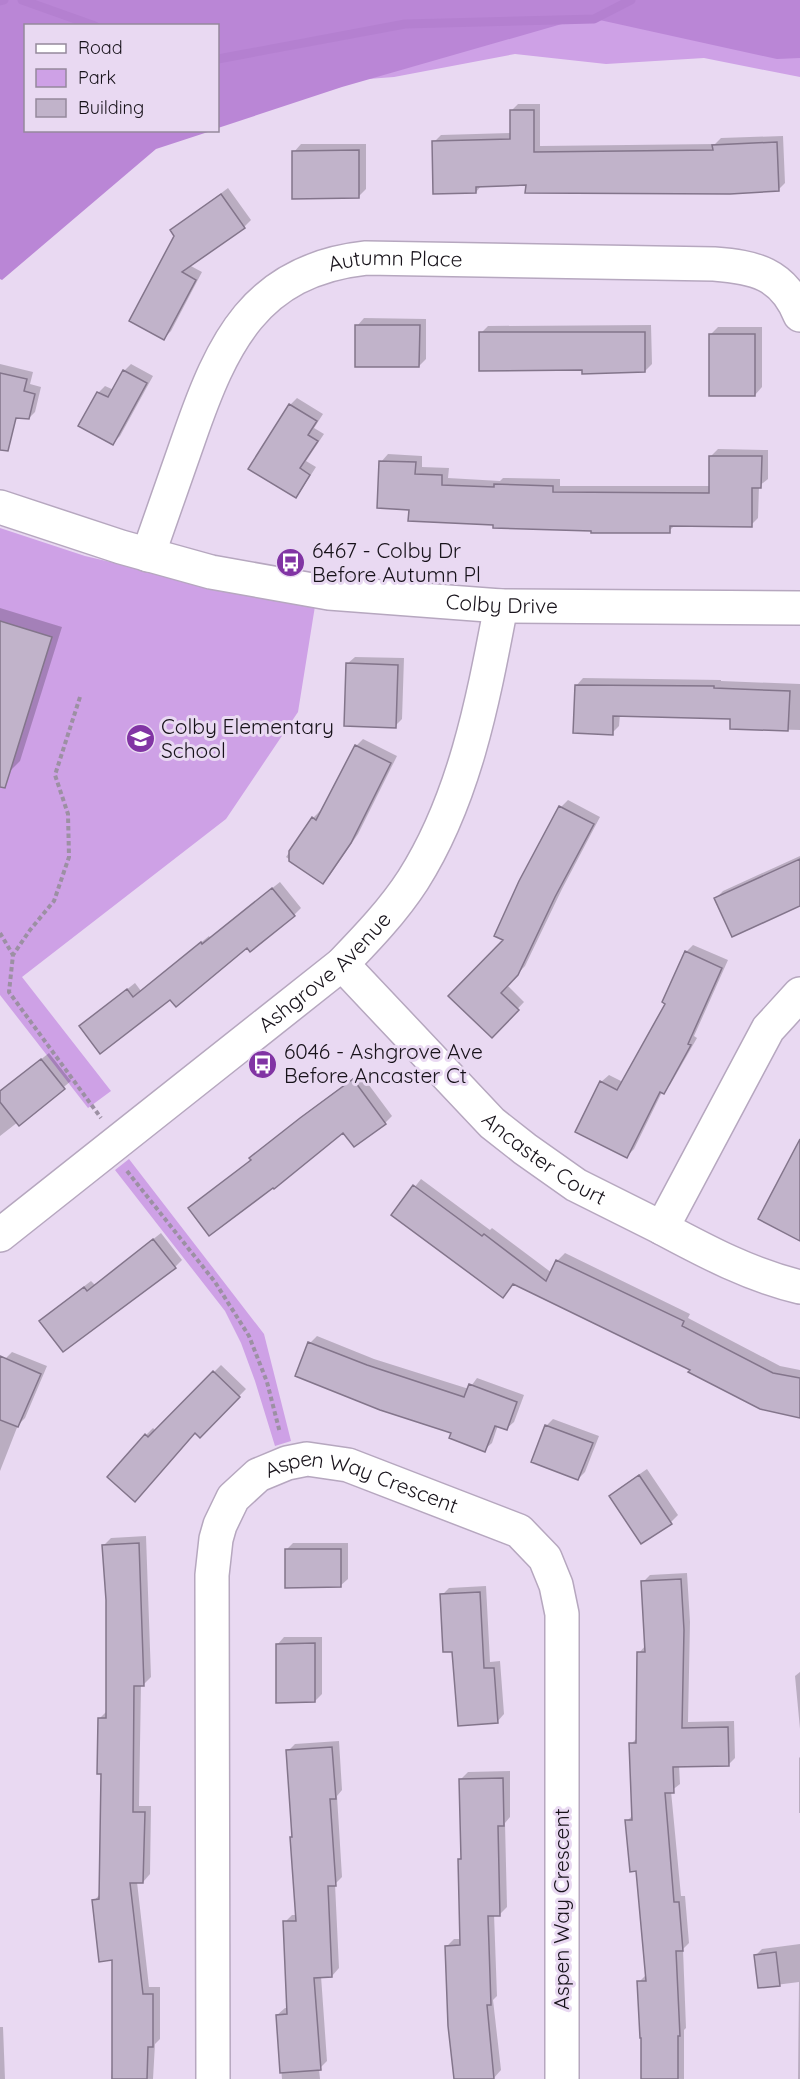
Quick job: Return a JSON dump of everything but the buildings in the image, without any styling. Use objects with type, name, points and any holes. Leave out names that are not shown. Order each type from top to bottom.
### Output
[{"type":"street","name":"Autumn Place","points":[[148,555],[206,391],[228,345],[253,309],[281,286],[313,269],[366,258],[714,264],[743,267],[759,271],[772,278],[793,300],[800,315]]},
{"type":"street","name":"Colby Drive","points":[[0,507],[148,555],[211,572],[329,593],[501,606],[800,608]]},
{"type":"street","name":"Ashgrove Avenue","points":[[0,1235],[342,964],[388,913],[412,881],[449,811],[467,756],[487,676],[501,606]]},
{"type":"street","name":"Ancaster Court","points":[[342,964],[492,1123],[576,1185],[736,1266],[766,1278],[800,1287]]},
{"type":"street","points":[[662,1228],[768,1029],[800,994]]},
{"type":"street","name":"Aspen Way Crescent","points":[[213,2079],[212,1575],[214,1554],[220,1525],[233,1498],[258,1475],[287,1463],[307,1459],[348,1465],[519,1532],[545,1558],[552,1573],[562,1614],[562,2079]]},
{"type":"path","points":[[80,697],[55,775],[68,814],[69,858],[54,901],[13,955],[9,992],[118,1141],[122,1165],[215,1282],[249,1336],[267,1382],[287,1463]]},
{"type":"path","points":[[0,933],[13,955]]},
{"type":"green space","points":[[0,0],[800,0],[800,77],[704,58],[606,64],[515,54],[394,77],[368,79],[219,26],[219,24],[24,24],[25,132],[17,161]]},
{"type":"green space","name":"Colby Elementary School","points":[[0,528],[85,556],[247,594],[315,606],[298,712],[226,819],[22,977],[111,1091],[88,1108],[0,995]]},
{"type":"green space","points":[[129,1159],[264,1334],[291,1441],[275,1446],[241,1343],[225,1311],[115,1170]]},
{"type":"shaded area","points":[[0,0],[800,0],[800,58],[777,59],[586,17],[342,87],[219,128],[219,24],[24,24],[24,132],[208,132],[156,149],[2,280],[0,279]]},
{"type":"waterway","points":[[0,1],[4,0]]},
{"type":"waterway","points":[[22,0],[89,24]]},
{"type":"waterway","points":[[219,59],[405,24],[594,19],[631,0]]},
{"type":"place","name":"6467 - Colby Dr Before Autumn Pl","points":[[291,563]]},
{"type":"place","name":"Colby Elementary School","points":[[140,739]]},
{"type":"place","name":"6046 - Ashgrove Ave Before Ancaster Ct","points":[[263,1064]]}]
